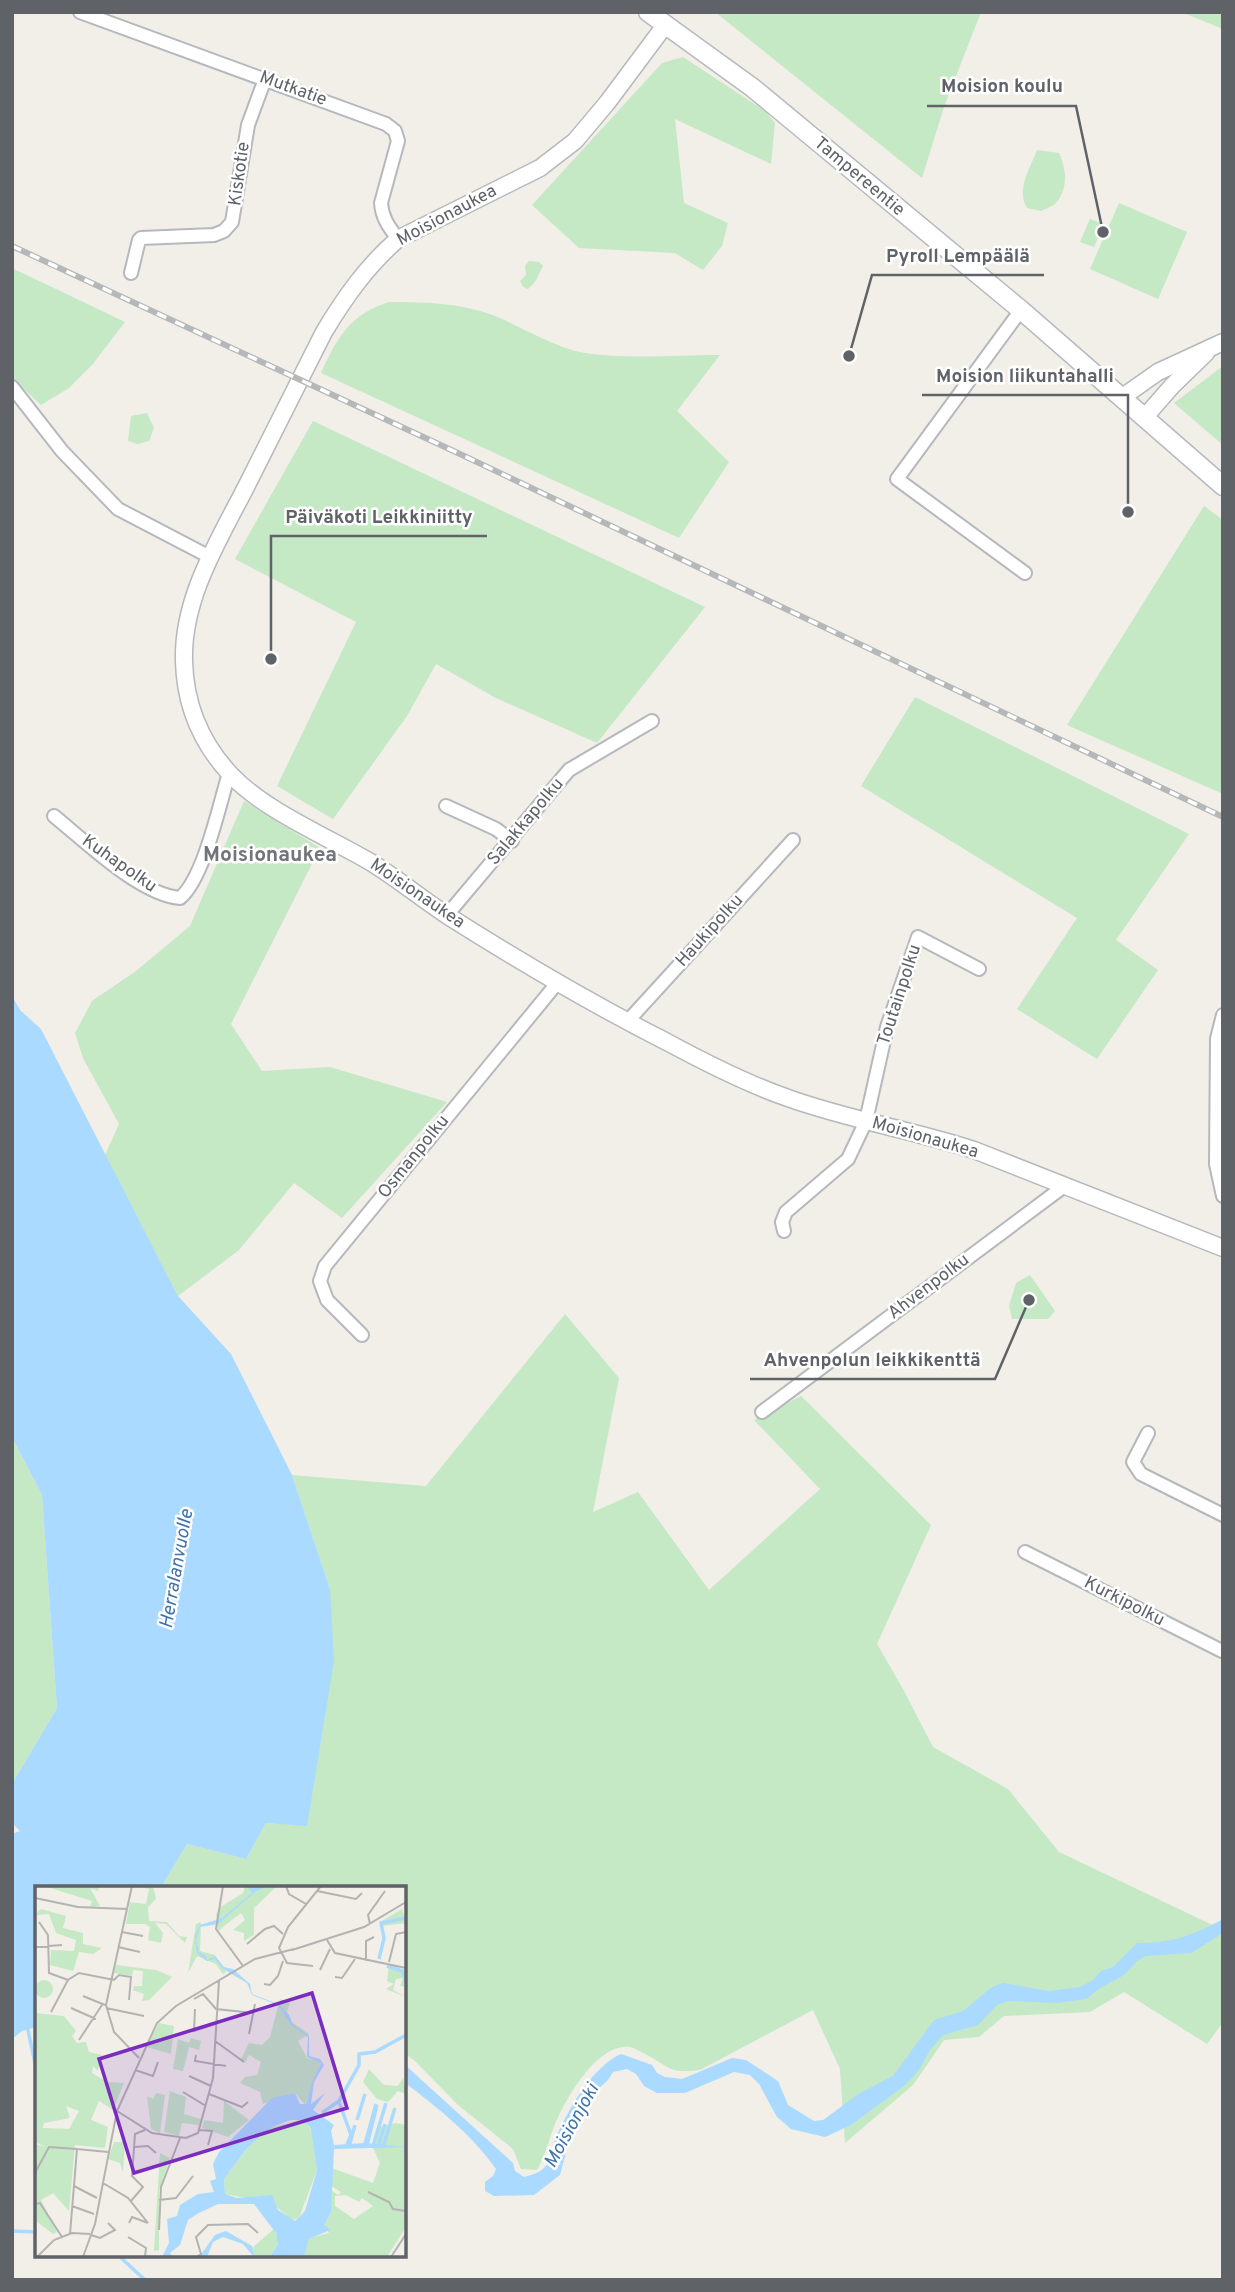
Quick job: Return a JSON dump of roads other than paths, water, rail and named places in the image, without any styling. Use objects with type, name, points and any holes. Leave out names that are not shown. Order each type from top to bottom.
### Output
[{"type":"main road","name":"Tampereentie","points":[[648,12],[753,88],[1021,310],[1223,486]]},
{"type":"street","name":"Mutkatie","points":[[80,12],[386,124],[395,131],[398,141],[381,203],[383,217],[398,239]]},
{"type":"street","name":"Moisionaukea","points":[[666,24],[575,141],[540,168],[398,239],[343,299],[210,557],[189,613],[184,658],[187,691],[195,720],[210,749],[229,773],[267,803],[376,865],[447,915],[558,982],[699,1059],[779,1095],[949,1142],[1223,1248]]},
{"type":"street","name":"Kiskotie","points":[[131,273],[141,237],[214,235],[224,231],[232,222],[248,125],[265,79]]},
{"type":"street","points":[[1021,310],[897,479],[1025,573]]},
{"type":"street","points":[[1121,398],[1158,372],[1217,345]]},
{"type":"street","points":[[1144,418],[1172,386],[1217,345]]},
{"type":"street","points":[[12,387],[62,451],[118,509],[210,557]]},
{"type":"street","name":"Salakkapolku","points":[[447,915],[569,771],[653,722]]},
{"type":"street","name":"Kuhapolku","points":[[54,816],[109,861],[150,889],[169,897],[180,898],[190,889],[205,851],[229,773]]},
{"type":"street","points":[[446,806],[496,829],[512,841]]},
{"type":"street","name":"Haukipolku","points":[[626,1021],[793,840]]},
{"type":"street","name":"Toutainpolku","points":[[866,1121],[887,1027],[918,937],[979,969]]},
{"type":"street","name":"Osmanpolku","points":[[362,1335],[327,1300],[320,1281],[325,1266],[558,982]]},
{"type":"street","points":[[1223,1015],[1217,1040],[1216,1164],[1223,1196]]},
{"type":"street","points":[[784,1231],[782,1222],[786,1212],[848,1159],[866,1121]]},
{"type":"street","name":"Ahvenpolku","points":[[762,1412],[1063,1187]]},
{"type":"street","points":[[1149,1433],[1133,1462],[1141,1474],[1223,1515]]},
{"type":"street","name":"Kurkipolku","points":[[1025,1552],[1223,1651]]},
{"type":"water","name":"Herralanvuolle","points":[[12,996],[20,1010],[41,1029],[178,1296],[231,1354],[292,1475],[330,1589],[334,1661],[307,1826],[266,1823],[246,1859],[187,1844],[164,1886],[35,1886],[35,2028],[22,2031],[12,2039],[12,1834],[20,1831],[12,1823],[12,1784],[57,1708],[42,1495],[12,1437]]},
{"type":"water","name":"Moisionjoki","points":[[1223,1919],[1223,1933],[1191,1953],[1146,1956],[1124,1975],[1097,1990],[1087,1999],[1057,2003],[1008,2001],[997,2005],[978,2025],[943,2035],[930,2050],[919,2070],[904,2086],[851,2125],[825,2137],[791,2129],[777,2117],[759,2084],[750,2075],[734,2072],[685,2093],[657,2093],[644,2086],[636,2074],[627,2069],[613,2072],[594,2093],[568,2145],[560,2175],[534,2195],[494,2196],[485,2191],[485,2182],[493,2176],[496,2169],[465,2133],[406,2084],[406,2066],[513,2163],[515,2171],[524,2177],[537,2173],[547,2165],[561,2127],[582,2090],[601,2068],[621,2054],[652,2065],[657,2073],[665,2077],[682,2079],[732,2058],[746,2060],[778,2081],[788,2105],[814,2121],[823,2120],[860,2093],[893,2076],[934,2020],[963,2011],[992,1987],[1003,1983],[1049,1991],[1080,1987],[1093,1980],[1101,1971],[1113,1967],[1137,1943],[1161,1942],[1201,1930]]},
{"type":"waterway","points":[[28,2030],[35,2063]]},
{"type":"waterway","points":[[12,2231],[35,2232]]},
{"type":"waterway","points":[[120,2257],[145,2280]]},
{"type":"railway","points":[[12,246],[460,454],[1223,817]]},
{"type":"place","name":"Moision koulu","points":[[1103,232]]},
{"type":"place","name":"Pyroll Lempäälä","points":[[849,356]]},
{"type":"place","name":"Moision liikuntahalli","points":[[1128,512]]},
{"type":"place","name":"Päiväkoti Leikkiniitty","points":[[271,659]]},
{"type":"place","name":"Ahvenpolun leikkikenttä","points":[[1029,1300]]},
{"type":"district","name":"Moisionaukea","points":[[270,855]]}]
